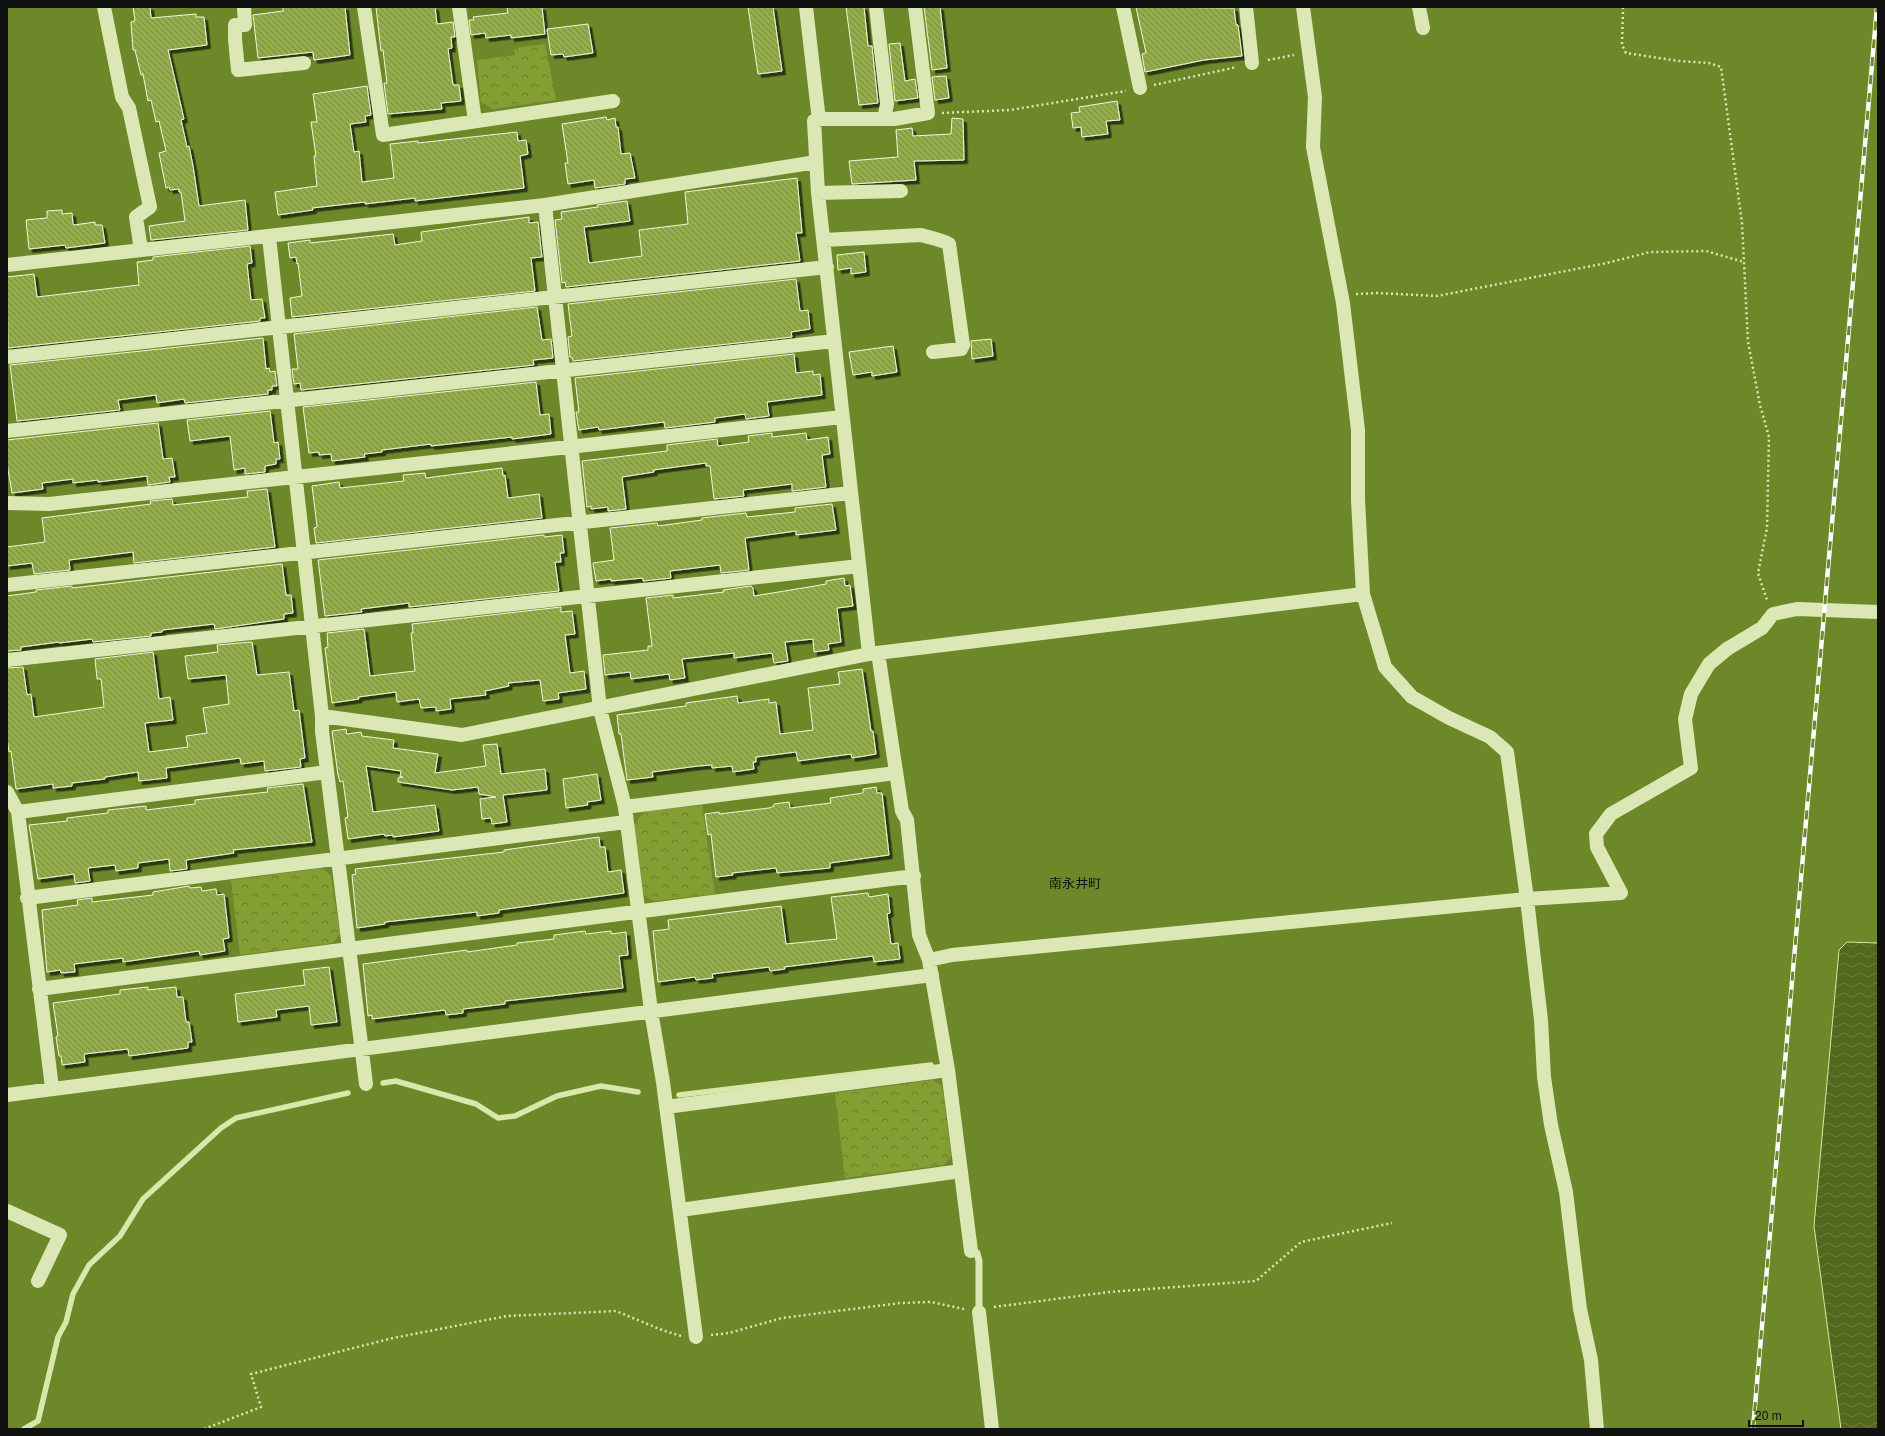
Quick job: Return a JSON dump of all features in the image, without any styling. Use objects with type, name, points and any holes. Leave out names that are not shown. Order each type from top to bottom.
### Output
[{"type":"street","points":[[104,7],[122,97],[129,108],[150,207],[136,217],[141,250]]},
{"type":"street","points":[[244,7],[245,25],[235,25],[238,70],[304,63]]},
{"type":"street","points":[[364,7],[383,135],[613,101]]},
{"type":"street","points":[[460,7],[475,121]]},
{"type":"street","points":[[806,7],[818,112],[821,119]]},
{"type":"street","points":[[876,7],[887,104],[884,119]]},
{"type":"street","points":[[915,7],[928,113],[884,119],[821,119],[814,121],[818,193],[859,566],[902,810],[907,820],[920,935],[929,960],[948,1070],[971,1251]]},
{"type":"street","points":[[1123,7],[1140,88]]},
{"type":"street","points":[[1246,7],[1252,64]]},
{"type":"street","points":[[1303,7],[1315,97],[1313,147],[1341,295],[1358,430],[1358,500],[1363,594],[1384,667],[1412,697],[1449,718],[1490,737],[1507,752],[1527,899],[1541,1020],[1544,1077],[1551,1125],[1566,1192],[1580,1309],[1591,1360],[1597,1429]]},
{"type":"street","points":[[1419,7],[1423,28]]},
{"type":"street","points":[[7,265],[269,237],[545,205],[816,162]]},
{"type":"street","points":[[818,193],[901,191]]},
{"type":"street","points":[[545,205],[578,523],[600,709],[625,807],[651,1011],[663,1082],[696,1337]]},
{"type":"street","points":[[824,240],[921,235],[929,238],[938,238],[949,244],[962,344],[961,349],[933,352]]},
{"type":"street","points":[[269,237],[322,716],[322,730],[366,1084]]},
{"type":"street","points":[[7,357],[827,267]]},
{"type":"street","points":[[7,431],[563,372],[834,341]]},
{"type":"street","points":[[7,503],[49,504],[842,417]]},
{"type":"street","points":[[7,585],[850,493]]},
{"type":"street","points":[[7,660],[859,566]]},
{"type":"street","points":[[322,716],[462,735],[600,709],[874,653],[1363,594]]},
{"type":"street","points":[[929,960],[952,955],[1527,899],[1621,893],[1597,847],[1596,834],[1611,814],[1691,768],[1685,719],[1691,694],[1709,664],[1727,649],[1762,628],[1773,614],[1797,609],[1878,612]]},
{"type":"street","points":[[18,812],[327,772]]},
{"type":"street","points":[[625,807],[896,773]]},
{"type":"street","points":[[7,792],[18,812],[27,898],[52,1088]]},
{"type":"street","points":[[27,898],[626,822]]},
{"type":"street","points":[[39,989],[638,913],[914,876]]},
{"type":"street","points":[[7,1095],[932,975]]},
{"type":"street","points":[[666,1107],[948,1070]]},
{"type":"street","points":[[680,1210],[961,1171]]},
{"type":"street","points":[[7,1211],[60,1235],[38,1281]]},
{"type":"street","points":[[978,1310],[992,1429]]},
{"type":"lane","points":[[971,1251],[977,1253],[979,1260],[978,1310]]},
{"type":"path","points":[[1623,7],[1622,44],[1626,53],[1679,61],[1709,63],[1721,67],[1742,223],[1748,342],[1760,405],[1769,438],[1767,528],[1758,573],[1773,614]]},
{"type":"path","points":[[928,113],[1010,110],[1140,88],[1308,52]]},
{"type":"path","points":[[1341,295],[1378,293],[1445,294],[1607,263],[1650,252],[1706,250],[1744,262]]},
{"type":"path","points":[[204,1429],[261,1407],[251,1374],[393,1338],[507,1316],[616,1311],[688,1339],[729,1333],[782,1318],[900,1303],[931,1302],[978,1310],[1109,1292],[1256,1281],[1301,1242],[1392,1223]]},
{"type":"green space","points":[[545,44],[556,100],[493,109],[481,102],[477,60],[515,55],[514,48]]},
{"type":"green space","points":[[702,805],[715,894],[654,901],[644,895],[634,825],[643,812]]},
{"type":"green space","points":[[323,868],[331,876],[340,934],[333,943],[240,955],[231,880]]},
{"type":"green space","points":[[933,1080],[942,1086],[951,1156],[944,1165],[845,1178],[835,1093]]},
{"type":"water","points":[[1847,942],[1878,943],[1878,1429],[1841,1429],[1814,1226],[1839,950]]},
{"type":"building","points":[[133,7],[150,7],[151,18],[196,14],[196,17],[204,17],[207,45],[168,50],[184,119],[181,120],[187,147],[189,146],[199,206],[245,200],[248,230],[151,240],[149,226],[185,221],[181,192],[179,192],[179,189],[170,190],[169,187],[166,188],[159,153],[166,151],[159,121],[156,122],[151,100],[148,101],[143,74],[141,75],[135,50],[133,50],[131,22],[135,21]]},
{"type":"building","points":[[283,7],[345,7],[350,55],[314,60],[313,52],[258,58],[253,15],[283,11]]},
{"type":"building","points":[[376,7],[435,7],[437,24],[453,22],[455,37],[451,37],[452,48],[448,49],[453,85],[459,85],[461,101],[441,103],[442,109],[388,114],[384,83],[387,83],[383,50],[381,51]]},
{"type":"building","points":[[507,7],[542,7],[545,34],[511,38],[511,35],[486,38],[485,33],[471,35],[469,20],[474,20],[473,17],[508,13]]},
{"type":"building","points":[[748,7],[773,7],[782,71],[758,74]]},
{"type":"building","points":[[846,7],[864,7],[868,46],[872,46],[878,103],[859,105]]},
{"type":"building","points":[[924,7],[940,7],[947,68],[932,70]]},
{"type":"building","points":[[1136,7],[1234,8],[1242,56],[1204,60],[1145,72],[1142,54],[1146,53]]},
{"type":"building","points":[[588,24],[593,53],[564,57],[563,54],[551,55],[547,29]]},
{"type":"building","points":[[900,43],[905,81],[915,79],[918,98],[895,101],[889,44]]},
{"type":"building","points":[[946,76],[949,98],[935,100],[932,77]]},
{"type":"building","points":[[367,86],[371,115],[365,116],[366,122],[350,124],[354,152],[359,151],[362,182],[394,178],[390,144],[418,141],[418,143],[517,132],[518,141],[526,140],[528,154],[520,156],[524,188],[415,201],[415,198],[365,204],[365,202],[312,208],[313,210],[278,215],[275,192],[317,186],[314,156],[316,156],[311,122],[317,122],[313,94]]},
{"type":"building","points":[[1117,101],[1120,120],[1106,121],[1108,134],[1082,137],[1081,127],[1073,128],[1071,113],[1080,112],[1079,107]]},
{"type":"building","points":[[606,117],[607,120],[615,118],[616,127],[618,127],[621,154],[630,153],[635,178],[625,179],[625,184],[595,188],[594,180],[568,184],[565,163],[568,163],[562,124]]},
{"type":"building","points":[[952,118],[963,119],[964,160],[914,161],[916,180],[852,184],[849,161],[898,157],[896,130],[912,128],[913,136],[951,134]]},
{"type":"building","points":[[797,178],[802,233],[796,233],[800,261],[566,287],[565,282],[562,283],[555,220],[562,219],[561,212],[627,201],[630,221],[584,227],[589,263],[642,256],[639,230],[688,224],[685,192]]},
{"type":"building","points":[[62,210],[62,214],[72,213],[74,225],[95,222],[95,225],[102,225],[105,243],[66,248],[65,245],[29,249],[26,220],[47,218],[47,211]]},
{"type":"building","points":[[529,217],[529,223],[538,222],[542,257],[531,258],[535,291],[292,317],[290,298],[302,296],[298,263],[297,264],[296,257],[290,258],[288,243],[310,240],[310,243],[393,234],[395,245],[422,241],[421,232]]},
{"type":"building","points":[[250,246],[252,263],[247,264],[251,300],[262,299],[265,318],[260,318],[260,321],[8,348],[7,277],[34,274],[37,297],[139,285],[137,262],[153,260],[153,257]]},
{"type":"building","points":[[864,252],[866,272],[851,274],[851,268],[838,270],[837,255]]},
{"type":"building","points":[[796,279],[800,311],[808,310],[810,329],[791,332],[792,337],[573,361],[572,357],[570,357],[568,337],[572,336],[568,304]]},
{"type":"building","points":[[537,307],[542,340],[551,339],[553,358],[533,360],[534,365],[301,390],[300,383],[294,384],[292,369],[298,369],[294,334]]},
{"type":"building","points":[[263,338],[266,369],[269,368],[270,372],[275,371],[277,386],[272,386],[272,390],[268,390],[268,394],[185,403],[184,399],[157,403],[156,395],[118,400],[120,410],[17,421],[10,365]]},
{"type":"building","points":[[991,339],[993,356],[972,359],[971,341]]},
{"type":"building","points":[[893,346],[897,372],[872,376],[872,372],[853,375],[849,352]]},
{"type":"building","points":[[794,354],[796,373],[813,371],[813,375],[820,374],[822,395],[767,402],[769,416],[746,419],[745,414],[715,418],[715,422],[665,428],[664,422],[599,430],[598,427],[579,430],[576,412],[579,412],[575,378]]},
{"type":"building","points":[[536,382],[540,415],[549,414],[551,434],[431,446],[431,444],[382,450],[382,452],[364,454],[365,457],[332,461],[331,454],[319,455],[319,452],[309,453],[303,407]]},
{"type":"building","points":[[270,411],[274,443],[278,442],[280,459],[276,459],[276,464],[265,466],[265,472],[245,474],[245,468],[234,470],[230,436],[190,441],[187,420]]},
{"type":"building","points":[[158,423],[163,459],[172,458],[175,477],[169,477],[170,482],[148,485],[147,476],[98,482],[98,480],[73,483],[73,479],[42,483],[43,489],[12,493],[7,464],[7,440]]},
{"type":"building","points":[[772,433],[772,437],[806,433],[807,440],[828,437],[830,454],[822,455],[826,487],[792,491],[792,484],[743,490],[744,496],[714,499],[710,466],[706,466],[706,463],[653,470],[654,472],[622,477],[626,509],[608,511],[608,507],[591,509],[591,506],[587,507],[582,461],[667,451],[667,445],[717,439],[718,446],[749,442],[748,436]]},
{"type":"building","points":[[502,468],[503,476],[505,475],[508,498],[539,494],[542,518],[316,543],[314,528],[317,527],[312,486],[339,482],[340,488],[404,481],[403,475],[425,473],[426,478]]},
{"type":"building","points":[[267,489],[275,547],[134,563],[133,552],[69,560],[70,570],[34,574],[32,563],[7,566],[7,547],[45,542],[42,518],[151,504],[150,501],[172,499],[173,505],[248,497],[247,491]]},
{"type":"building","points":[[832,504],[836,530],[796,535],[796,531],[745,538],[749,570],[721,573],[720,565],[670,571],[671,578],[643,581],[643,578],[596,581],[593,563],[614,560],[610,528],[657,523],[658,526],[702,520],[702,518],[746,513],[747,517],[795,512],[795,508]]},
{"type":"building","points":[[544,535],[544,537],[562,535],[564,553],[560,553],[561,562],[555,562],[559,591],[409,607],[409,603],[361,609],[362,612],[325,616],[318,560]]},
{"type":"building","points":[[282,564],[286,595],[291,595],[293,613],[284,614],[284,619],[215,629],[214,624],[162,630],[162,632],[151,633],[151,636],[93,642],[92,639],[59,642],[21,647],[21,650],[7,651],[7,596],[36,592],[36,590],[72,586],[72,588]]},
{"type":"building","points":[[844,578],[845,586],[850,585],[853,606],[837,608],[841,642],[828,644],[829,650],[814,652],[813,639],[785,642],[788,661],[774,663],[772,653],[734,658],[734,653],[682,659],[685,678],[670,680],[669,674],[631,679],[630,672],[605,675],[603,655],[648,650],[648,646],[652,646],[646,598],[673,595],[673,598],[724,592],[723,590],[751,586],[753,588],[754,596],[826,584],[826,581]]},
{"type":"building","points":[[561,607],[561,612],[572,611],[575,634],[565,635],[570,673],[584,671],[586,689],[558,693],[559,699],[543,701],[540,680],[508,683],[509,686],[485,691],[486,695],[450,699],[451,709],[436,711],[436,707],[421,708],[419,699],[397,702],[396,692],[358,697],[359,699],[332,703],[325,648],[328,647],[327,633],[364,629],[370,676],[415,671],[411,633],[413,633],[412,624]]},
{"type":"building","points":[[252,642],[257,675],[289,672],[294,711],[299,710],[305,758],[300,759],[301,767],[265,771],[264,761],[241,764],[240,758],[166,768],[167,778],[139,781],[138,772],[105,777],[105,779],[72,783],[72,786],[53,788],[53,784],[16,789],[11,751],[9,752],[7,738],[7,668],[23,667],[27,695],[31,694],[34,717],[104,707],[101,679],[97,679],[95,659],[153,652],[159,699],[170,697],[173,720],[145,723],[149,752],[188,747],[186,736],[207,733],[203,708],[229,704],[226,675],[188,679],[185,656],[218,652],[217,645]]},
{"type":"building","points":[[862,669],[876,754],[852,758],[851,754],[798,761],[796,752],[756,757],[756,762],[753,762],[754,769],[733,772],[732,766],[712,768],[712,765],[698,766],[652,772],[653,777],[627,780],[617,715],[686,706],[686,703],[737,696],[738,703],[769,699],[769,703],[776,702],[780,734],[813,730],[808,688],[840,684],[838,672]]},
{"type":"building","points":[[346,729],[347,734],[361,732],[362,736],[394,740],[393,748],[438,754],[435,773],[486,766],[483,745],[497,744],[501,774],[545,769],[547,790],[503,795],[507,822],[492,824],[491,818],[482,819],[480,799],[496,797],[479,794],[478,787],[452,790],[398,782],[398,778],[403,777],[400,777],[401,771],[366,766],[373,812],[435,805],[439,831],[393,837],[393,835],[385,836],[384,834],[348,839],[345,818],[348,817],[343,781],[340,782],[338,775],[332,731]]},
{"type":"building","points":[[597,774],[601,800],[587,802],[588,805],[566,808],[563,779]]},
{"type":"building","points":[[303,784],[312,842],[233,850],[234,853],[186,860],[187,869],[170,871],[169,859],[138,863],[138,868],[116,871],[115,865],[88,868],[90,881],[75,883],[74,874],[38,879],[29,825],[67,821],[67,818],[108,813],[108,810],[146,806],[146,810],[195,804],[195,800],[268,792],[267,788]]},
{"type":"building","points":[[876,787],[877,793],[882,793],[889,855],[830,863],[830,868],[777,873],[776,868],[732,873],[733,875],[716,877],[711,834],[708,835],[705,814],[719,812],[719,814],[769,808],[774,806],[774,804],[789,802],[790,808],[831,803],[830,798],[863,793],[863,789]]},
{"type":"building","points":[[599,837],[600,847],[605,847],[608,872],[621,870],[624,893],[499,910],[499,913],[477,916],[477,912],[385,922],[385,924],[357,928],[352,875],[356,874],[355,869],[504,852],[504,850]]},
{"type":"building","points":[[189,886],[190,888],[201,887],[202,891],[216,889],[217,895],[224,894],[229,938],[223,939],[225,951],[200,955],[199,951],[123,962],[123,958],[74,964],[75,972],[61,973],[60,970],[47,972],[42,910],[78,905],[77,900],[92,898],[92,902],[153,895],[153,892]]},
{"type":"building","points":[[868,893],[869,897],[888,894],[890,913],[887,914],[891,944],[898,943],[900,959],[874,962],[873,956],[784,967],[785,969],[770,971],[769,967],[712,974],[713,978],[696,980],[695,977],[658,982],[653,931],[669,929],[668,920],[781,906],[786,944],[837,939],[831,897]]},
{"type":"building","points":[[585,931],[586,934],[611,931],[611,934],[626,932],[628,955],[619,956],[623,988],[505,1001],[505,1004],[463,1009],[463,1013],[446,1015],[445,1010],[372,1019],[372,1015],[368,1016],[363,964],[517,945],[517,943],[554,939],[554,935]]},
{"type":"building","points":[[329,967],[337,1022],[311,1025],[309,1006],[276,1010],[277,1017],[238,1022],[235,994],[305,985],[303,970]]},
{"type":"building","points":[[148,987],[148,990],[176,987],[177,997],[183,997],[186,1022],[189,1022],[192,1042],[188,1042],[188,1048],[129,1056],[128,1049],[84,1054],[85,1062],[62,1065],[56,1037],[58,1036],[53,1003],[120,994],[120,990]]},
{"type":"waterway","points":[[679,1095],[931,1065]]},
{"type":"waterway","points":[[383,1083],[396,1081],[476,1104],[498,1118],[515,1116],[557,1096],[601,1086],[638,1092]]},
{"type":"waterway","points":[[24,1429],[38,1421],[58,1337],[66,1322],[73,1294],[89,1265],[120,1236],[143,1199],[221,1128],[236,1118],[348,1093]]},
{"type":"railway","points":[[1753,1429],[1877,7]]},
{"type":"district","name":"南永井町","points":[[1075,883]]}]
